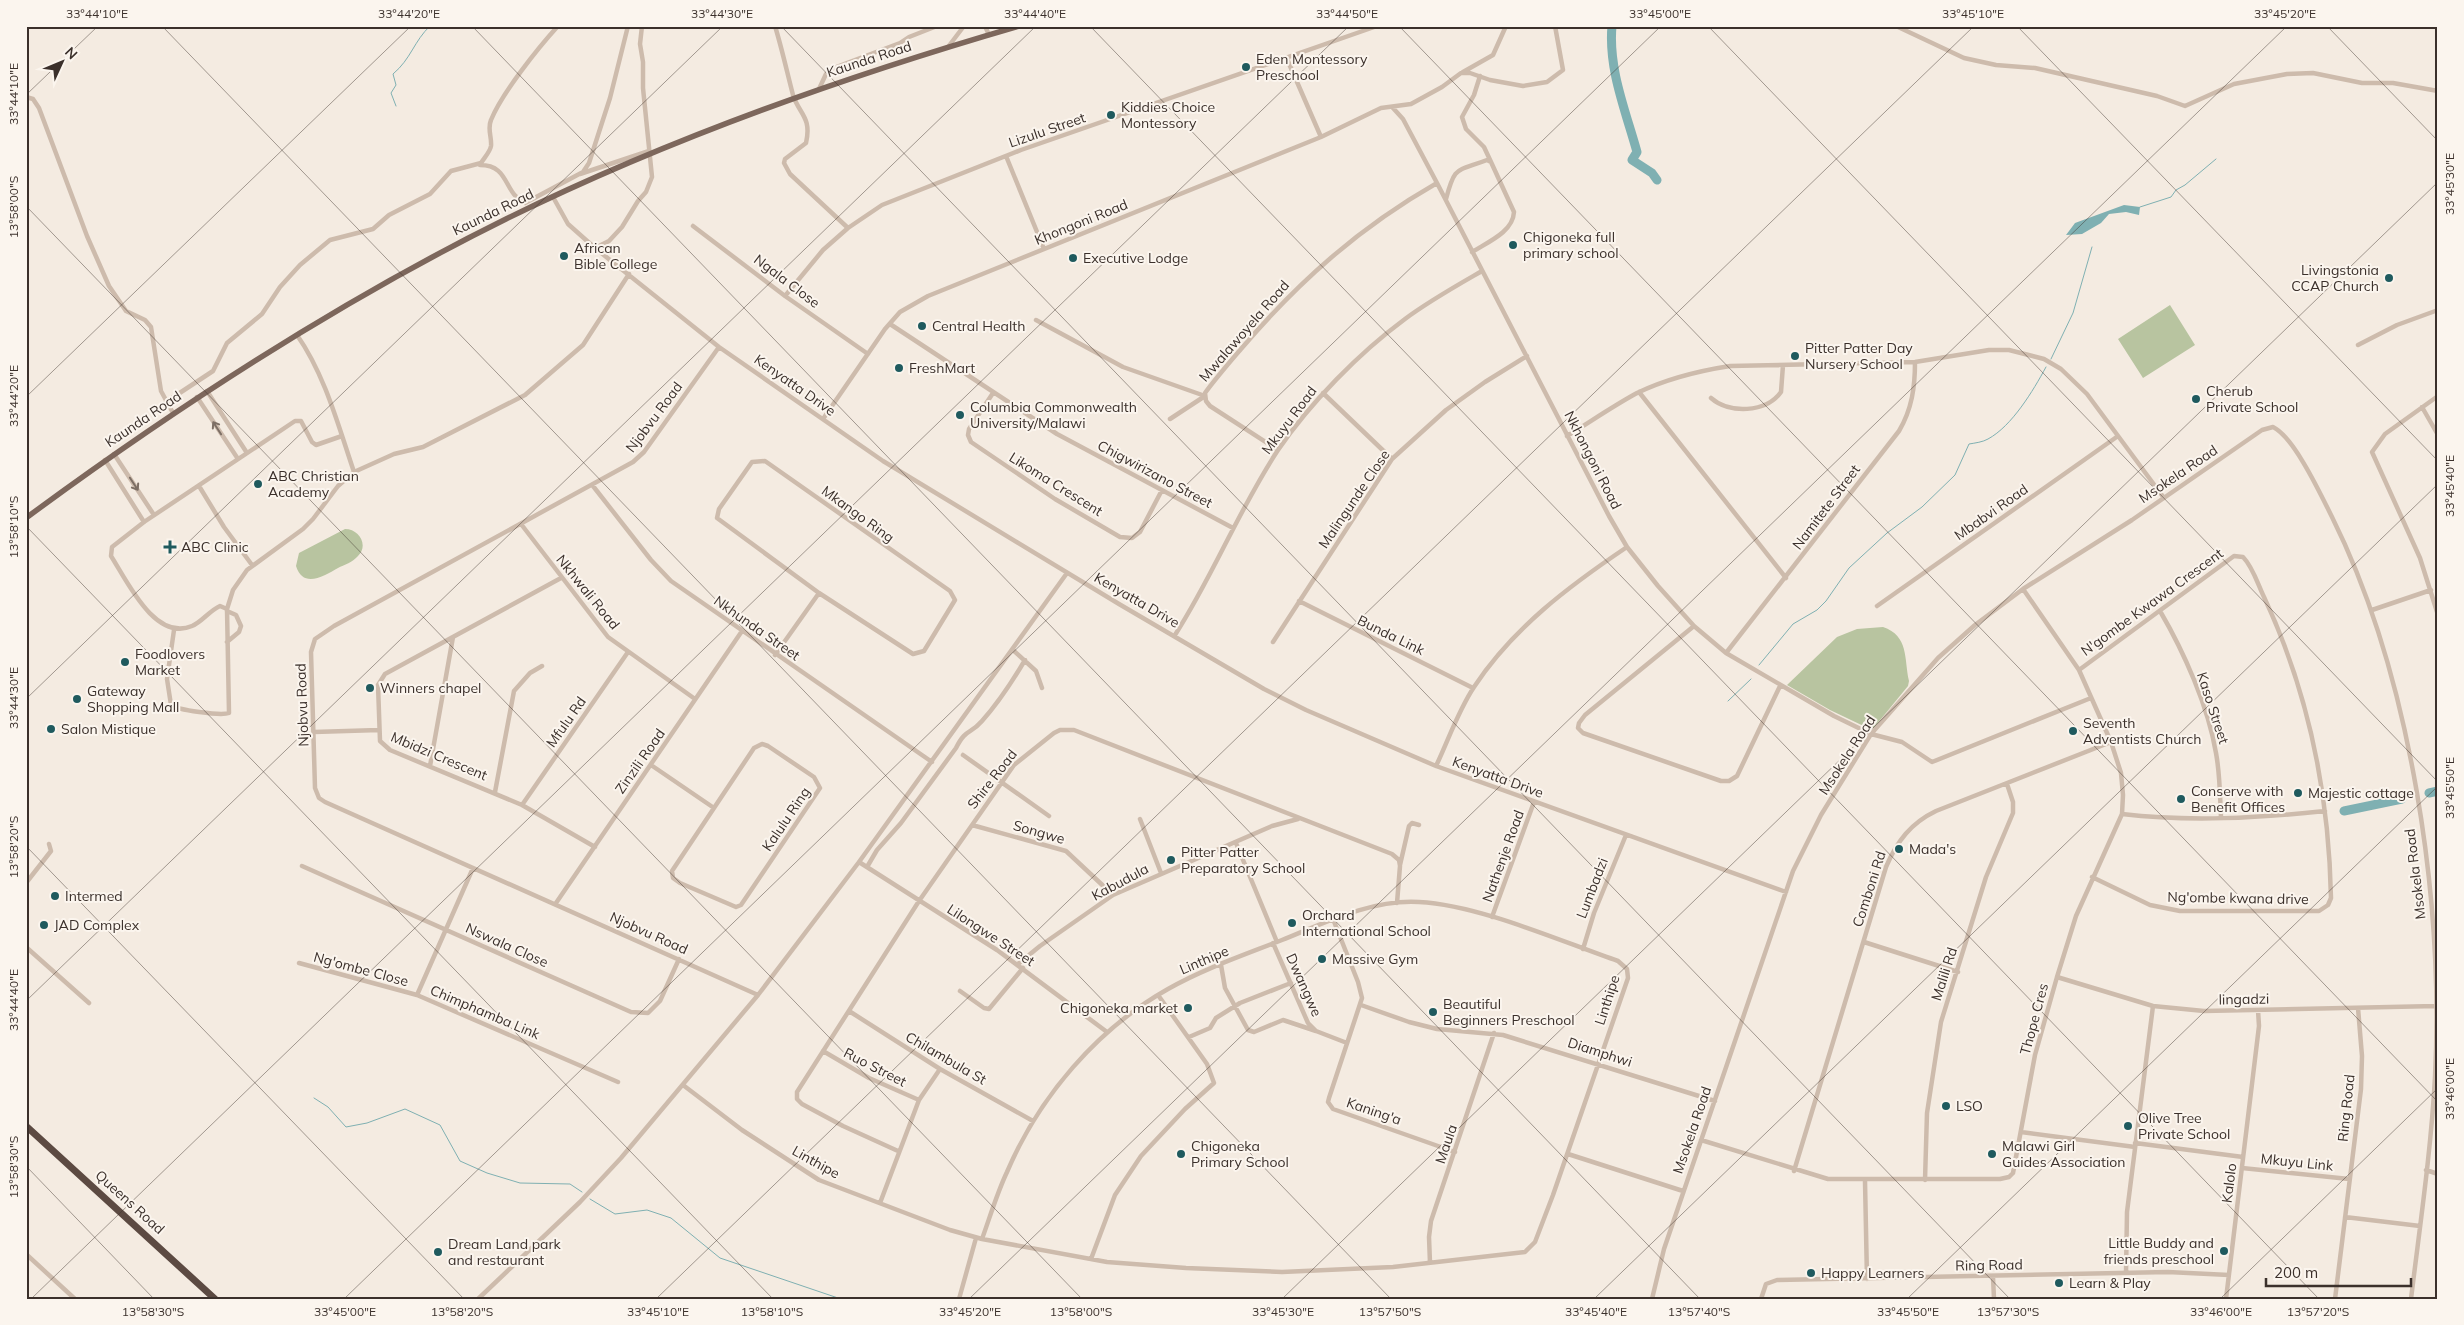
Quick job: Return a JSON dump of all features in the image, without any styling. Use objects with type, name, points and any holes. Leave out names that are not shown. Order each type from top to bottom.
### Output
[{"type":"highway","name":"Queens Road","points":[[26,1126],[215,1299]]},
{"type":"main road","name":"Kaunda Road","points":[[26,518],[173,413],[297,335],[434,256],[553,197],[650,153],[794,98],[948,46],[1019,26]]},
{"type":"street","points":[[479,165],[491,148],[489,131],[491,119],[514,83],[558,26]]},
{"type":"street","points":[[579,175],[589,163],[595,150],[628,26]]},
{"type":"street","points":[[595,248],[613,238],[646,192],[652,177],[640,44],[642,26]]},
{"type":"street","points":[[775,26],[794,98],[802,109],[808,130],[804,145],[784,161],[790,174],[848,228]]},
{"type":"street","points":[[819,89],[826,74],[831,69],[900,43],[909,37],[937,26]]},
{"type":"street","points":[[948,46],[964,26]]},
{"type":"street","points":[[985,26],[989,35]]},
{"type":"street","name":"Lizulu Street","points":[[785,296],[823,250],[848,228],[882,205],[1006,156],[1377,26]]},
{"type":"street","name":"Khongoni Road","points":[[824,419],[868,354],[900,312],[936,292],[1321,137],[1381,108],[1393,108],[1410,104],[1442,87],[1461,73],[1493,55],[1506,26]]},
{"type":"street","points":[[1461,73],[1470,72],[1523,86],[1539,84],[1554,78],[1563,70],[1555,26]]},
{"type":"street","points":[[1896,26],[1964,58],[1996,65],[2034,68],[2139,92],[2185,106],[2238,82],[2286,74],[2313,73],[2362,83],[2393,83],[2438,91]]},
{"type":"street","points":[[1287,59],[1321,137]]},
{"type":"street","points":[[1472,252],[1509,228],[1514,221],[1514,212],[1484,147],[1466,129],[1462,117],[1474,95],[1480,76]]},
{"type":"street","points":[[26,97],[33,99],[39,108],[71,188],[87,236],[113,295],[126,311],[145,320],[151,327],[161,391],[173,413]]},
{"type":"street","name":"Nkhongoni Road","points":[[1393,108],[1403,119],[1438,182],[1472,252],[1626,547],[1694,626],[1726,653],[1780,686],[1834,716],[1872,734],[1902,742],[1932,762],[2091,698]]},
{"type":"street","points":[[166,402],[213,371],[227,343],[262,314],[268,302],[286,281],[330,240],[373,229],[389,215],[430,194],[451,171],[479,165],[491,165],[500,172],[518,200],[525,203],[579,175],[650,153]]},
{"type":"street","points":[[1006,156],[1044,248]]},
{"type":"street","points":[[1446,200],[1452,176],[1456,171],[1487,160],[1491,162]]},
{"type":"street","name":"Mwalawoyela Road","points":[[1278,450],[1210,406],[1205,396],[1249,340],[1308,276],[1373,224],[1438,182]]},
{"type":"street","name":"Kenyatta Drive","points":[[553,197],[568,224],[595,248],[719,347],[906,476],[1067,573],[1284,699],[1436,766],[1786,892]]},
{"type":"street","name":"Ngala Close","points":[[693,226],[785,296],[868,354]]},
{"type":"street","name":"Mkuyu Road","points":[[1175,635],[1193,607],[1233,528],[1278,450],[1323,393],[1406,318],[1482,271]]},
{"type":"street","points":[[174,630],[166,679],[170,702],[178,709],[193,709],[208,714],[229,713],[227,610],[233,590],[252,565],[303,530],[314,519],[338,486],[354,472],[394,454],[423,447],[526,395],[582,345],[629,274]]},
{"type":"street","points":[[2358,345],[2398,325],[2438,310]]},
{"type":"street","points":[[1036,320],[1123,367],[1205,396]]},
{"type":"street","name":"Chigwirizano Street","points":[[890,324],[1058,434],[1233,528]]},
{"type":"street","points":[[297,335],[310,356],[322,382],[354,472]]},
{"type":"street","name":"Njobvu Road","points":[[719,347],[641,455],[629,465],[317,637],[313,642],[311,652],[315,788],[322,800],[758,994]]},
{"type":"street","points":[[1567,436],[1639,392],[1682,376],[1708,369],[1730,366],[1915,362],[1989,350],[2009,350],[2044,360],[2061,369],[2081,386],[2164,498]]},
{"type":"street","name":"Malingunde Close","points":[[1273,642],[1392,459],[1453,405],[1527,356]]},
{"type":"street","name":"Namitete Street","points":[[1726,653],[1786,578],[1905,421],[1915,384],[1915,362]]},
{"type":"street","points":[[1711,398],[1724,407],[1729,408],[1758,407],[1769,403],[1781,392],[1783,365]]},
{"type":"street","points":[[207,391],[247,453]]},
{"type":"street","points":[[1639,392],[1786,578]]},
{"type":"street","name":"Likoma Crescent","points":[[993,393],[970,429],[968,435],[970,441],[1072,509],[1120,537],[1132,538],[1140,532],[1162,490]]},
{"type":"street","points":[[1323,393],[1392,459]]},
{"type":"street","points":[[1170,419],[1205,396]]},
{"type":"street","points":[[2438,396],[2385,434],[2374,448],[2372,455],[2407,526],[2431,590],[2438,615]]},
{"type":"street","points":[[197,398],[238,459]]},
{"type":"street","points":[[2422,406],[2438,435]]},
{"type":"street","points":[[227,642],[239,632],[241,626],[236,614],[220,606],[193,626],[174,630],[148,612],[110,554],[116,541],[297,420],[303,423],[312,442],[316,445],[342,436]]},
{"type":"street","name":"Msokela Road","points":[[1652,1299],[1664,1249],[1798,859],[1872,734],[1938,658],[1975,625],[2023,589],[2164,498],[2262,430],[2273,427],[2279,430],[2304,466],[2320,494],[2351,556],[2372,610],[2404,733],[2424,844],[2431,906],[2436,1006],[2435,1076],[2411,1299]]},
{"type":"street","name":"Mbabvi Road","points":[[1877,606],[2118,436]]},
{"type":"street","points":[[114,454],[154,515]]},
{"type":"street","points":[[105,460],[144,522]]},
{"type":"street","name":"Mkango Ring","points":[[765,461],[950,591],[956,600],[924,650],[913,654],[819,593],[717,518],[719,509],[752,462],[765,461]]},
{"type":"street","points":[[199,486],[252,565]]},
{"type":"street","name":"Nkhunda Street","points":[[593,486],[661,571],[742,631],[932,762]]},
{"type":"street","name":"Nkhwali Road","points":[[521,524],[608,637],[695,699]]},
{"type":"street","points":[[1436,766],[1473,688],[1505,648],[1548,604],[1626,547]]},
{"type":"street","name":"N'gombe Kwawa Crescent","points":[[2079,670],[2234,556],[2239,555],[2247,560],[2270,610],[2294,677],[2319,765],[2325,811]]},
{"type":"street","points":[[478,1299],[592,1189],[683,1085],[758,994],[859,862],[1067,573]]},
{"type":"street","name":"Mbidzi Crescent","points":[[561,578],[382,676],[378,685],[380,741],[387,748],[522,805],[596,847]]},
{"type":"street","name":"Thope Cres","points":[[1701,1140],[1828,1179],[1864,1181],[2000,1179],[2009,1177],[2015,1169],[2035,1055],[2057,977],[2076,916],[2122,814],[2121,773],[2111,742],[2079,670],[2023,589]]},
{"type":"street","points":[[2372,610],[2431,590]]},
{"type":"street","points":[[775,654],[819,593]]},
{"type":"street","name":"Bunda Link","points":[[1299,601],[1473,688]]},
{"type":"street","name":"Kaso Street","points":[[2160,611],[2195,684],[2210,727],[2216,753],[2221,818]]},
{"type":"street","points":[[1694,626],[1585,715],[1578,728],[1582,733],[1721,782],[1729,781],[1737,776],[1780,686]]},
{"type":"street","name":"Zinzili Road","points":[[556,903],[742,631]]},
{"type":"street","points":[[430,766],[454,636]]},
{"type":"street","points":[[1013,650],[1039,676],[1042,688]]},
{"type":"street","name":"Mfulu Rd","points":[[522,805],[628,652]]},
{"type":"street","points":[[868,868],[881,845],[901,823],[956,748],[961,736],[980,723],[1011,685],[1025,660]]},
{"type":"street","points":[[495,792],[514,691],[530,673],[542,666]]},
{"type":"street","points":[[314,732],[379,730]]},
{"type":"street","name":"Shire Road","points":[[898,1151],[843,1126],[799,1102],[797,1092],[919,901],[1014,765],[1054,733],[1067,730],[1388,852],[1396,857],[1400,866]]},
{"type":"street","name":"Comboni Rd","points":[[1794,1170],[1886,867],[1896,845],[1907,831],[1936,811],[2111,742]]},
{"type":"street","name":"Kalulu Ring","points":[[759,745],[768,746],[814,778],[820,785],[818,795],[738,906],[732,906],[680,883],[672,875],[690,842],[714,808],[754,748],[759,745]]},
{"type":"street","points":[[963,755],[1049,816]]},
{"type":"street","points":[[651,765],[714,808]]},
{"type":"street","name":"Malili Rd","points":[[1925,1180],[1925,1138],[1941,1022],[1986,877],[2013,813],[2013,802],[2008,784]]},
{"type":"street","name":"Nathenje Road","points":[[1492,917],[1534,802]]},
{"type":"street","points":[[2122,814],[2173,820],[2325,811]]},
{"type":"street","name":"Ng'ombe kwana drive","points":[[2092,877],[2150,905],[2180,911],[2319,911],[2328,905],[2331,898],[2325,811]]},
{"type":"street","name":"Kabudula","points":[[1018,964],[1040,946],[1113,895],[1272,826],[1300,819]]},
{"type":"street","points":[[1140,820],[1161,873]]},
{"type":"street","points":[[1397,903],[1400,866],[1409,826],[1412,823],[1419,825]]},
{"type":"street","name":"Songwe","points":[[972,824],[1066,851],[1113,895]]},
{"type":"street","name":"Lumbadzi","points":[[1583,949],[1594,912],[1626,835]]},
{"type":"street","name":"Dwangwe","points":[[1236,843],[1308,1024],[1316,1031],[1347,1043]]},
{"type":"street","points":[[26,883],[49,857],[52,851],[49,844]]},
{"type":"street","name":"Lilongwe Street","points":[[859,862],[1018,964],[1108,1032]]},
{"type":"street","name":"Nswala Close","points":[[302,866],[637,1014],[648,1012],[656,1005],[679,959]]},
{"type":"street","name":"Chimphamba Link","points":[[473,868],[417,995],[618,1082]]},
{"type":"street","name":"Linthipe","points":[[683,1085],[742,1130],[819,1180],[950,1230],[976,1238],[1091,1259],[1186,1268],[1282,1272],[1430,1263],[1529,1250],[1535,1242],[1568,1154],[1628,973],[1622,963],[1583,949],[1492,917],[1432,903],[1397,903],[1333,919],[1275,942],[1158,995],[1108,1032],[1051,1094],[1033,1121],[1007,1171],[982,1239]]},
{"type":"street","points":[[2431,906],[2438,906]]},
{"type":"street","points":[[1333,919],[1358,982],[1362,998],[1361,1004]]},
{"type":"street","points":[[1864,942],[1958,972]]},
{"type":"street","points":[[26,947],[90,1004]]},
{"type":"street","name":"Ng'ombe Close","points":[[298,964],[417,995]]},
{"type":"street","points":[[1221,965],[1225,988],[1234,1007],[1250,1032],[1283,1020],[1316,1031]]},
{"type":"street","points":[[960,991],[989,1009],[1023,968]]},
{"type":"street","name":"lingadzi","points":[[2057,977],[2153,1006],[2194,1011],[2436,1006]]},
{"type":"street","points":[[1190,1037],[1210,1028],[1216,1018],[1234,1007],[1291,983]]},
{"type":"street","points":[[1091,1259],[1115,1195],[1140,1156],[1185,1109],[1214,1083],[1207,1064],[1190,1037],[1158,995]]},
{"type":"street","name":"Diamphwi","points":[[1361,1004],[1408,1022],[1437,1029],[1494,1033],[1598,1063],[1714,1101]]},
{"type":"street","name":"Kaning'a","points":[[1361,1004],[1329,1098],[1330,1106],[1333,1109],[1455,1152]]},
{"type":"street","points":[[2126,1273],[2126,1229],[2153,1006]]},
{"type":"street","name":"Ring Road","points":[[2335,1299],[2361,1079],[2358,1008]]},
{"type":"street","name":"Kalolo","points":[[2226,1299],[2259,1026],[2258,1010]]},
{"type":"street","name":"Chilambula St","points":[[849,1011],[940,1069],[1033,1121]]},
{"type":"street","name":"Maula","points":[[1430,1263],[1429,1229],[1494,1033]]},
{"type":"street","name":"Ruo Street","points":[[823,1051],[868,1078],[919,1100]]},
{"type":"street","points":[[880,1203],[898,1151],[919,1100],[940,1069]]},
{"type":"street","points":[[2021,1132],[2243,1157]]},
{"type":"street","points":[[1568,1154],[1683,1192]]},
{"type":"street","name":"Mkuyu Link","points":[[2242,1168],[2349,1179]]},
{"type":"street","points":[[2426,1170],[2438,1174]]},
{"type":"street","points":[[1864,1181],[1867,1279]]},
{"type":"street","points":[[2345,1216],[2420,1226]]},
{"type":"street","points":[[959,1299],[976,1238]]},
{"type":"street","points":[[26,1254],[75,1299]]},
{"type":"street","name":"Ring Road","points":[[1761,1299],[1763,1289],[1772,1281],[2199,1272],[2229,1275]]},
{"type":"street","points":[[1993,1277],[1994,1299]]},
{"type":"green space","points":[[2170,305],[2195,345],[2143,378],[2118,339]]},
{"type":"green space","points":[[345,529],[354,532],[361,538],[363,547],[358,556],[351,562],[314,579],[304,577],[299,573],[296,566],[299,553]]},
{"type":"green space","points":[[1883,627],[1897,636],[1901,642],[1904,649],[1909,681],[1908,686],[1872,730],[1830,710],[1787,685],[1837,637],[1857,629]]},
{"type":"water","points":[[2124,205],[2140,207],[2139,215],[2126,212],[2109,214],[2101,223],[2082,234],[2066,235],[2075,223]]},
{"type":"waterway","points":[[396,106],[391,93],[396,85],[393,74],[430,26]]},
{"type":"waterway","points":[[1612,26],[1611,42],[1615,74],[1637,152],[1632,160],[1652,173],[1657,180]]},
{"type":"waterway","points":[[2140,207],[2171,197],[2176,190],[2185,185],[2216,159]]},
{"type":"waterway","points":[[2051,359],[2073,313],[2092,247]]},
{"type":"waterway","points":[[1759,665],[1793,624],[1817,610],[1826,601],[1849,568],[1887,533],[1922,507],[1955,475],[1969,444],[1986,440],[2005,426],[2028,397],[2046,367]]},
{"type":"waterway","points":[[1728,701],[1751,679]]},
{"type":"waterway","points":[[2429,793],[2438,791]]},
{"type":"waterway","points":[[2344,811],[2402,799]]},
{"type":"waterway","points":[[314,1098],[328,1107],[346,1127],[367,1123],[405,1109],[440,1125],[460,1161],[487,1173],[520,1183],[570,1184],[582,1192]]},
{"type":"waterway","points":[[590,1199],[615,1214],[647,1210],[671,1218],[720,1258],[841,1299]]},
{"type":"place","name":"Eden Montessory Preschool","points":[[1246,67]]},
{"type":"place","name":"Kiddies Choice Montessory","points":[[1111,115]]},
{"type":"place","name":"Chigoneka full primary school","points":[[1513,245]]},
{"type":"place","name":"African Bible College","points":[[564,256]]},
{"type":"place","name":"Executive Lodge","points":[[1073,258]]},
{"type":"place","name":"Livingstonia CCAP Church","points":[[2389,278]]},
{"type":"place","name":"Central Health","points":[[922,326]]},
{"type":"place","name":"Pitter Patter Day Nursery School","points":[[1795,356]]},
{"type":"place","name":"FreshMart","points":[[899,368]]},
{"type":"place","name":"Cherub Private School","points":[[2196,399]]},
{"type":"place","name":"Columbia Commonwealth University/Malawi","points":[[960,415]]},
{"type":"place","name":"ABC Christian Academy","points":[[258,484]]},
{"type":"place","name":"ABC Clinic","points":[[170,547]]},
{"type":"place","name":"Foodlovers Market","points":[[125,662]]},
{"type":"place","name":"Winners chapel","points":[[370,688]]},
{"type":"place","name":"Gateway Shopping Mall","points":[[77,699]]},
{"type":"place","name":"Salon Mistique","points":[[51,729]]},
{"type":"place","name":"Seventh Adventists Church","points":[[2073,731]]},
{"type":"place","name":"Majestic cottage","points":[[2298,793]]},
{"type":"place","name":"Conserve with Benefit Offices","points":[[2181,799]]},
{"type":"place","name":"Mada's","points":[[1899,849]]},
{"type":"place","name":"Pitter Patter Preparatory School","points":[[1171,860]]},
{"type":"place","name":"Intermed","points":[[55,896]]},
{"type":"place","name":"Orchard International School","points":[[1292,923]]},
{"type":"place","name":"JAD Complex","points":[[44,925]]},
{"type":"place","name":"Massive Gym","points":[[1322,959]]},
{"type":"place","name":"Chigoneka market","points":[[1188,1008]]},
{"type":"place","name":"Beautiful Beginners Preschool","points":[[1433,1012]]},
{"type":"place","name":"LSO","points":[[1946,1106]]},
{"type":"place","name":"Olive Tree Private School","points":[[2128,1126]]},
{"type":"place","name":"Chigoneka Primary School","points":[[1181,1154]]},
{"type":"place","name":"Malawi Girl Guides Association","points":[[1992,1154]]},
{"type":"place","name":"Little Buddy and friends preschool","points":[[2224,1251]]},
{"type":"place","name":"Dream Land park and restaurant","points":[[438,1252]]},
{"type":"place","name":"Happy Learners","points":[[1811,1273]]},
{"type":"place","name":"Learn & Play","points":[[2059,1283]]}]
